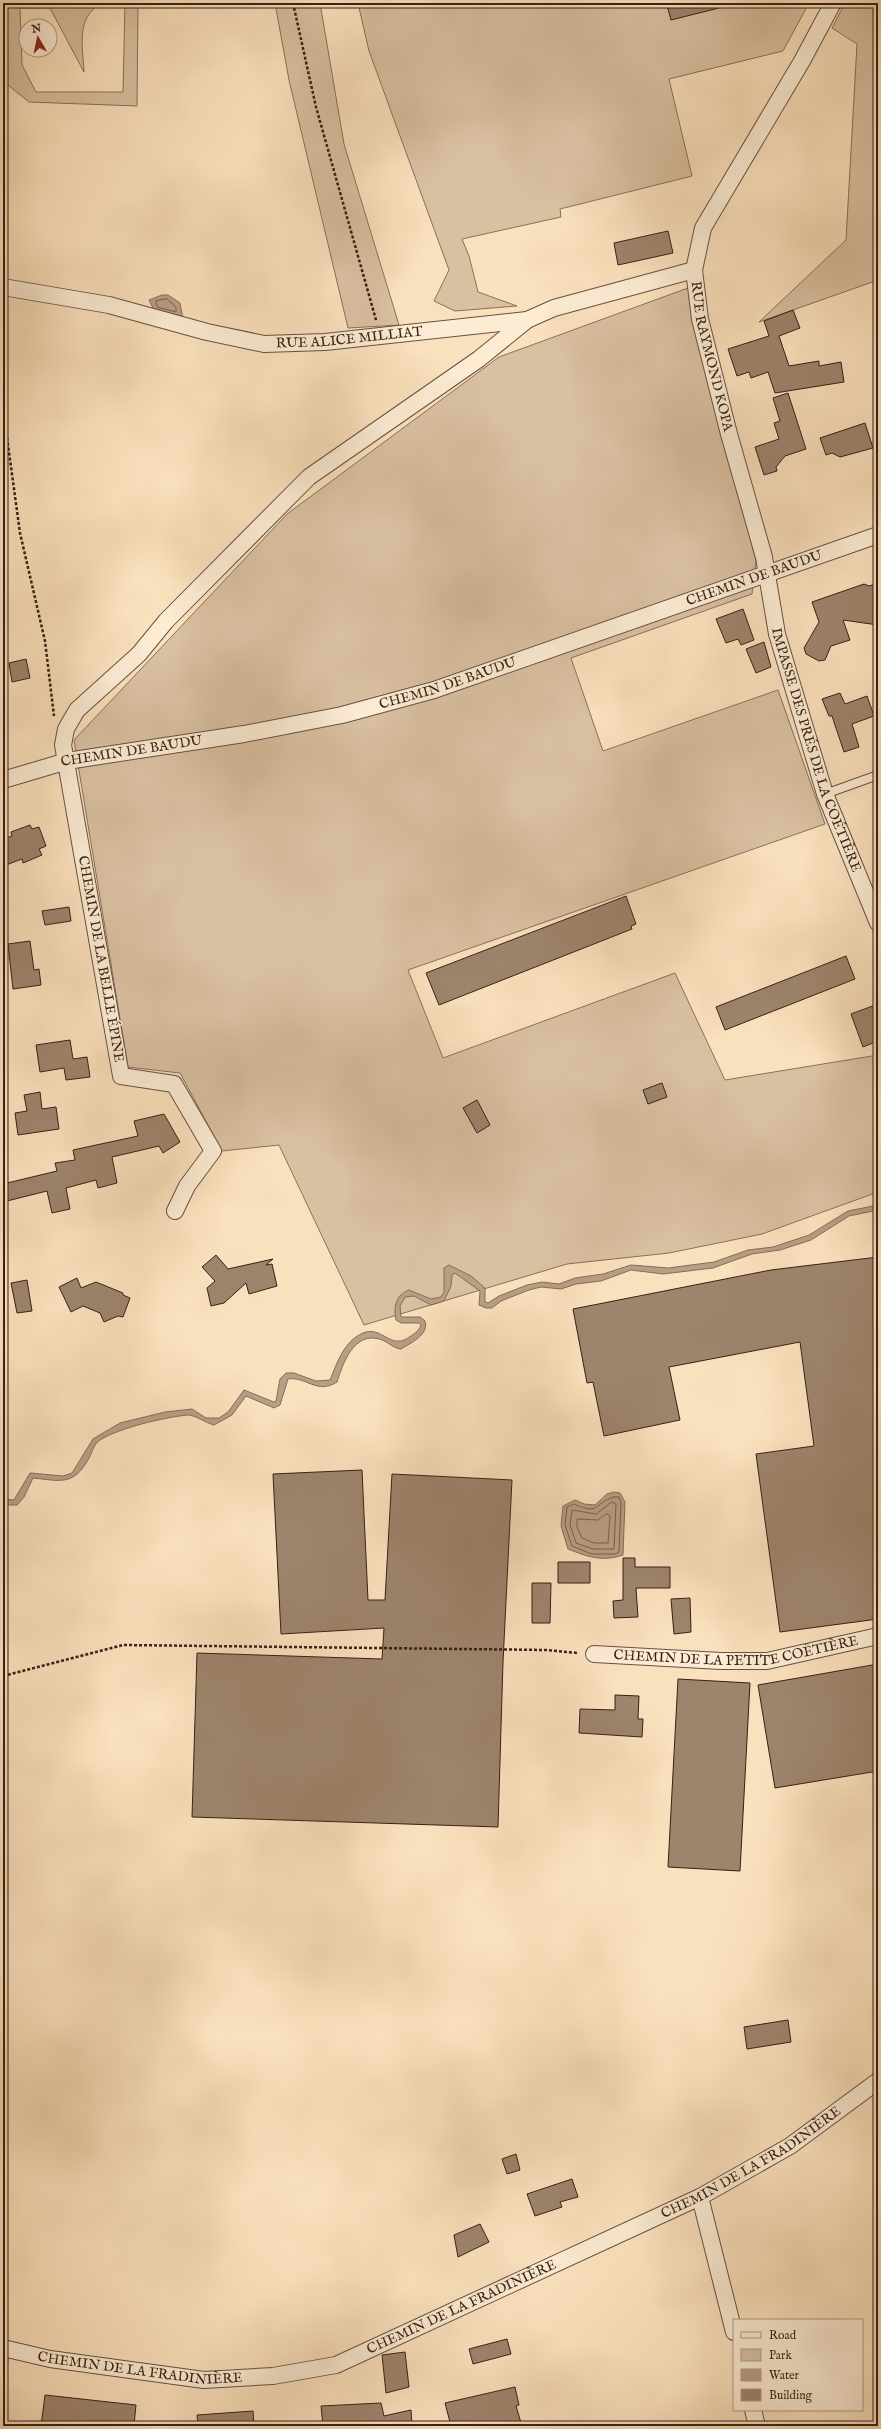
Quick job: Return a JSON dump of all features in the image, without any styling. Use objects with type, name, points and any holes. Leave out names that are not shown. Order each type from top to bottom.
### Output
[{"type":"street","name":"RUE RAYMOND KOPA","points":[[768,573],[712,370],[700,319],[694,270],[703,228],[802,61],[833,3]]},
{"type":"street","name":"RUE ALICE MILLIAT","points":[[3,287],[109,305],[207,332],[264,344],[325,342],[527,320],[554,308],[694,270]]},
{"type":"street","points":[[67,761],[63,745],[64,738],[66,729],[77,710],[138,654],[166,621],[309,477],[479,359],[527,320]]},
{"type":"street","name":"CHEMIN DE BAUDU","points":[[3,780],[67,761],[244,734],[342,715],[434,690],[878,535]]},
{"type":"street","name":"IMPASSE DES PRÉS DE LA COÉTIÈRE","points":[[768,573],[777,634],[825,794],[878,923]]},
{"type":"street","name":"CHEMIN DE LA BELLE ÉPINE","points":[[67,761],[121,1076],[174,1084],[213,1151],[187,1186],[175,1211]]},
{"type":"street","name":"CHEMIN DE LA PETITE COËTIÈRE","points":[[594,1654],[721,1661],[767,1661],[878,1636]]},
{"type":"street","name":"CHEMIN DE LA FRADINIÈRE","points":[[3,2348],[50,2359],[204,2380],[273,2376],[336,2365],[700,2197],[790,2146],[878,2081]]},
{"type":"street","points":[[700,2197],[733,2328]]},
{"type":"street","points":[[753,2411],[757,2426]]},
{"type":"lane","points":[[825,794],[878,775]]},
{"type":"path","points":[[293,3],[316,107],[380,336]]},
{"type":"path","points":[[3,408],[20,533],[45,641],[52,706],[56,725],[64,738]]},
{"type":"path","points":[[3,1676],[123,1645],[546,1650],[594,1654]]},
{"type":"green space","points":[[3,3],[102,3],[93,9],[84,24],[82,43],[84,72],[58,23],[58,18],[55,18],[50,8],[20,8],[20,18],[18,18],[18,58],[22,58],[22,65],[36,92],[123,92],[125,3],[138,3],[137,106],[29,102],[3,81]]},
{"type":"green space","points":[[275,3],[320,3],[344,144],[399,325],[348,328],[289,80]]},
{"type":"green space","points":[[358,3],[809,3],[783,51],[669,79],[692,176],[560,209],[561,217],[462,239],[469,256],[478,292],[517,306],[455,311],[434,301],[449,270],[369,51]]},
{"type":"green space","points":[[845,3],[878,3],[878,280],[759,322],[846,240],[857,44],[832,28]]},
{"type":"green space","points":[[688,288],[756,561],[752,594],[571,658],[603,751],[778,690],[825,824],[408,970],[443,1058],[675,973],[725,1080],[878,1055],[878,1192],[762,1234],[669,1253],[567,1264],[364,1325],[279,1145],[222,1151],[180,1073],[128,1067],[74,740],[287,514],[499,357]]},
{"type":"green space","points":[[3,2358],[8,2359],[3,2421]]},
{"type":"water","points":[[162,295],[168,295],[180,303],[183,319],[154,310],[149,300]]},
{"type":"water","points":[[878,1205],[878,1210],[849,1216],[811,1240],[780,1250],[752,1254],[713,1268],[663,1274],[631,1270],[601,1281],[576,1284],[561,1289],[541,1287],[529,1290],[501,1301],[492,1308],[486,1308],[479,1305],[480,1291],[455,1273],[452,1275],[451,1286],[444,1301],[431,1305],[414,1296],[405,1297],[400,1306],[401,1317],[420,1317],[425,1321],[426,1326],[419,1338],[401,1349],[379,1339],[370,1338],[363,1340],[356,1345],[346,1358],[337,1382],[323,1387],[300,1380],[288,1379],[280,1405],[274,1408],[246,1396],[232,1415],[214,1425],[194,1416],[188,1415],[167,1418],[119,1431],[100,1440],[94,1446],[83,1467],[72,1477],[66,1480],[33,1478],[24,1497],[17,1505],[3,1505],[3,1499],[14,1500],[30,1473],[63,1476],[72,1473],[93,1439],[120,1423],[165,1412],[192,1409],[206,1418],[219,1418],[228,1412],[244,1390],[274,1402],[276,1401],[280,1379],[286,1373],[294,1373],[316,1381],[330,1380],[346,1347],[351,1341],[363,1333],[370,1331],[376,1332],[397,1341],[404,1340],[417,1332],[421,1325],[419,1323],[401,1323],[396,1320],[396,1302],[401,1295],[409,1290],[431,1299],[441,1297],[444,1292],[444,1268],[449,1265],[471,1276],[485,1288],[485,1302],[488,1303],[499,1296],[527,1285],[542,1282],[559,1284],[575,1278],[603,1274],[631,1265],[668,1268],[714,1262],[748,1250],[773,1247],[809,1235],[848,1211]]},
{"type":"water","points":[[614,1492],[620,1493],[625,1502],[623,1555],[609,1558],[596,1558],[568,1549],[561,1526],[563,1506],[575,1500],[584,1504],[595,1505],[607,1494]]},
{"type":"building","points":[[675,3],[718,3],[719,8],[671,20],[667,5]]},
{"type":"building","points":[[668,231],[673,253],[618,265],[614,243]]},
{"type":"building","points":[[793,310],[800,328],[779,336],[789,366],[819,361],[819,366],[841,362],[844,382],[775,393],[768,372],[751,378],[749,372],[737,376],[728,349],[769,336],[764,321]]},
{"type":"building","points":[[788,393],[806,449],[785,456],[776,467],[777,471],[764,475],[755,447],[779,439],[774,423],[780,421],[773,398]]},
{"type":"building","points":[[865,423],[873,448],[840,457],[832,453],[826,455],[820,438]]},
{"type":"building","points":[[878,583],[878,625],[843,620],[850,640],[831,646],[825,660],[819,661],[806,654],[804,648],[819,622],[812,602],[864,584],[869,586]]},
{"type":"building","points":[[743,609],[754,640],[741,645],[738,639],[726,643],[716,619]]},
{"type":"building","points":[[764,642],[771,667],[756,673],[746,649]]},
{"type":"building","points":[[26,659],[30,678],[12,682],[9,663]]},
{"type":"building","points":[[840,693],[845,704],[867,696],[874,716],[852,724],[859,747],[844,752],[832,716],[829,716],[822,699]]},
{"type":"building","points":[[30,825],[32,829],[39,827],[46,846],[39,849],[42,855],[23,863],[22,859],[6,865],[3,856],[3,839],[12,836],[11,832]]},
{"type":"building","points":[[626,896],[636,924],[631,926],[632,929],[439,1005],[426,973]]},
{"type":"building","points":[[69,907],[71,921],[45,925],[42,911]]},
{"type":"building","points":[[30,941],[34,970],[39,969],[41,985],[13,989],[8,944]]},
{"type":"building","points":[[846,956],[855,979],[725,1030],[716,1007]]},
{"type":"building","points":[[878,1004],[878,1041],[863,1047],[851,1014]]},
{"type":"building","points":[[70,1040],[73,1059],[87,1057],[90,1077],[66,1080],[64,1068],[40,1072],[36,1045]]},
{"type":"building","points":[[662,1083],[667,1097],[648,1104],[643,1090]]},
{"type":"building","points":[[40,1092],[42,1109],[56,1107],[59,1129],[18,1135],[15,1113],[27,1111],[24,1095]]},
{"type":"building","points":[[477,1100],[490,1125],[477,1133],[463,1108]]},
{"type":"building","points":[[164,1114],[180,1142],[163,1153],[159,1146],[112,1157],[117,1183],[98,1188],[96,1180],[66,1188],[70,1209],[52,1213],[47,1191],[3,1202],[3,1184],[57,1171],[55,1163],[75,1160],[73,1150],[138,1136],[134,1121]]},
{"type":"building","points":[[216,1255],[228,1269],[273,1259],[266,1265],[272,1264],[277,1286],[249,1294],[246,1283],[224,1303],[211,1306],[207,1288],[215,1281],[202,1267]]},
{"type":"building","points":[[878,1257],[878,1619],[780,1632],[756,1454],[814,1446],[800,1342],[669,1367],[680,1420],[604,1436],[593,1382],[587,1383],[573,1309],[771,1270]]},
{"type":"building","points":[[77,1278],[81,1288],[96,1282],[123,1293],[123,1295],[130,1298],[123,1317],[118,1316],[104,1322],[100,1313],[83,1306],[71,1312],[59,1287]]},
{"type":"building","points":[[27,1280],[32,1311],[17,1313],[11,1283]]},
{"type":"building","points":[[362,1470],[368,1600],[385,1600],[392,1474],[512,1480],[503,1662],[498,1827],[192,1817],[197,1653],[382,1659],[384,1628],[281,1634],[273,1474]]},
{"type":"building","points":[[623,1558],[635,1558],[635,1567],[670,1567],[670,1588],[636,1588],[638,1617],[614,1618],[613,1601],[623,1600]]},
{"type":"building","points":[[558,1562],[590,1562],[590,1583],[558,1583]]},
{"type":"building","points":[[532,1583],[551,1583],[550,1623],[532,1623]]},
{"type":"building","points":[[690,1598],[691,1632],[674,1634],[671,1599]]},
{"type":"building","points":[[878,1664],[878,1771],[775,1788],[758,1685]]},
{"type":"building","points":[[678,1679],[750,1683],[740,1871],[668,1867]]},
{"type":"building","points":[[615,1695],[639,1696],[638,1719],[643,1719],[642,1737],[579,1733],[580,1709],[615,1710]]},
{"type":"building","points":[[788,2020],[791,2042],[747,2049],[744,2027]]},
{"type":"building","points":[[516,2154],[520,2170],[507,2174],[502,2159]]},
{"type":"building","points":[[572,2179],[578,2197],[560,2202],[562,2207],[535,2216],[527,2194]]},
{"type":"building","points":[[480,2224],[489,2242],[458,2257],[454,2235]]},
{"type":"building","points":[[507,2339],[511,2354],[473,2364],[469,2349]]},
{"type":"building","points":[[405,2352],[409,2387],[386,2393],[382,2355]]},
{"type":"building","points":[[515,2387],[519,2405],[516,2406],[522,2426],[451,2426],[445,2403]]},
{"type":"building","points":[[45,2395],[136,2405],[134,2425],[41,2426]]},
{"type":"building","points":[[381,2403],[384,2416],[411,2410],[412,2426],[323,2426],[321,2406]]},
{"type":"building","points":[[253,2411],[254,2426],[198,2426],[197,2415]]}]
